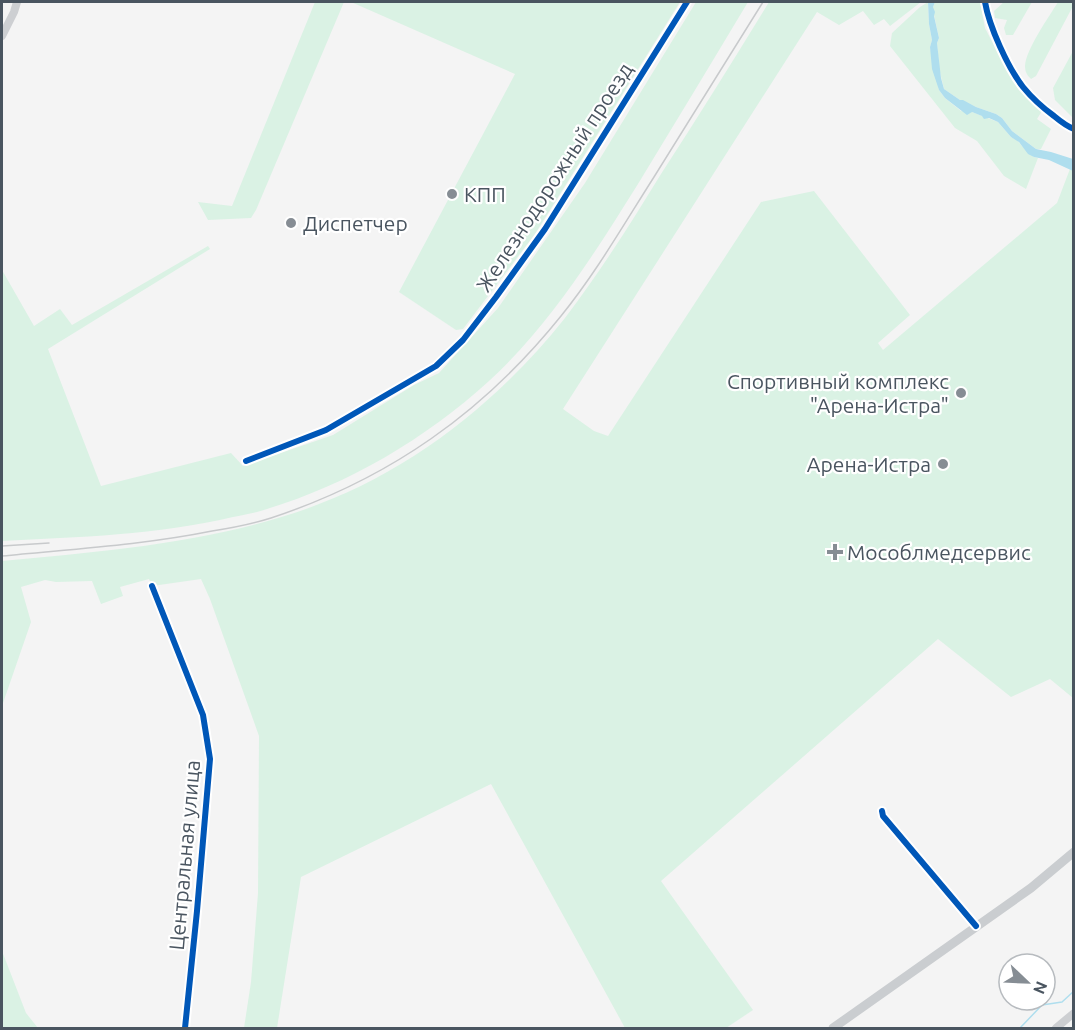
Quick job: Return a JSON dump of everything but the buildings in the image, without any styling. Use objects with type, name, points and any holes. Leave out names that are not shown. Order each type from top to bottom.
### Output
[{"type":"main road","points":[[833,1029],[1031,888],[1074,852]]},
{"type":"street","points":[[2,36],[17,2]]},
{"type":"street","name":"Железнодорожный проезд","points":[[246,461],[326,430],[436,366],[467,336],[545,229],[687,2]]},
{"type":"street","points":[[985,2],[992,27],[1023,87],[1039,104],[1068,127],[1074,129]]},
{"type":"street","name":"Центральная улица","points":[[152,586],[203,715],[210,759],[185,1029]]},
{"type":"street","points":[[882,811],[883,816],[976,926]]},
{"type":"street","points":[[1056,1029],[1074,1013]]},
{"type":"green space","points":[[315,2],[344,2],[256,210],[251,218],[208,220],[198,202],[232,206]]},
{"type":"green space","points":[[351,2],[680,2],[535,234],[463,329],[456,330],[399,292],[515,74]]},
{"type":"green space","points":[[696,2],[748,2],[638,184],[570,288],[511,359],[489,381],[439,422],[356,473],[297,499],[250,514],[176,528],[2,541],[2,270],[34,326],[60,309],[72,325],[208,246],[210,249],[48,349],[101,486],[231,453],[243,466],[333,435],[414,385],[439,373],[498,308],[585,183]]},
{"type":"green space","points":[[769,2],[921,2],[890,26],[884,19],[874,25],[863,11],[839,25],[817,12],[563,409],[594,431],[608,436],[761,202],[814,191],[910,315],[878,343],[883,350],[1057,203],[1073,161],[1073,698],[1050,679],[1011,697],[938,639],[661,881],[753,1010],[726,1028],[625,1028],[491,784],[301,877],[277,1028],[244,1028],[251,982],[258,893],[259,736],[201,579],[152,586],[149,579],[120,587],[123,596],[101,604],[92,581],[45,580],[21,587],[31,622],[2,706],[2,561],[106,551],[175,541],[278,518],[320,504],[361,486],[400,465],[437,440],[505,384],[565,318],[627,229]]},
{"type":"green space","points":[[928,2],[932,40],[930,47],[939,90],[961,111],[972,112],[998,122],[1011,137],[1038,158],[1026,189],[1004,176],[977,141],[955,128],[890,46],[892,33]]},
{"type":"green space","points":[[935,2],[980,2],[985,28],[1002,61],[1019,90],[1042,111],[1037,119],[1051,129],[1041,149],[1036,149],[1012,131],[996,114],[960,100],[944,89],[939,68],[937,43],[939,38],[933,7]]},
{"type":"green space","points":[[1004,2],[1032,2],[1013,35],[1006,35],[1004,28],[1007,20],[995,18],[994,11]]},
{"type":"green space","points":[[1058,2],[1073,2],[1073,6],[1036,76],[1031,79],[1025,70],[1026,59],[1038,33]]},
{"type":"green space","points":[[1073,51],[1074,118],[1055,100],[1053,88]]},
{"type":"green space","points":[[2,951],[26,1013],[38,1028],[2,1028]]},
{"type":"water","points":[[928,2],[935,2],[933,7],[939,38],[937,43],[944,89],[960,100],[996,114],[1012,131],[1036,149],[1073,159],[1073,171],[1049,160],[1028,154],[998,122],[989,118],[984,119],[972,112],[967,115],[945,98],[939,90],[932,69]]},
{"type":"waterway","points":[[1020,1028],[1042,1005],[1062,1002],[1074,991]]},
{"type":"railway","points":[[2,556],[160,540],[257,522],[314,502],[355,484],[394,463],[431,439],[499,383],[531,351],[574,300],[763,2]]},
{"type":"railway","points":[[2,546],[49,543]]},
{"type":"cycle path","points":[[246,461],[326,430],[436,366],[463,340],[545,229],[687,2]]},
{"type":"cycle path","points":[[985,2],[995,34],[1017,79],[1042,106],[1074,129]]},
{"type":"cycle path","points":[[152,586],[203,715],[210,759],[185,1028]]},
{"type":"cycle path","points":[[882,811],[883,816],[976,926]]},
{"type":"place","name":"КПП","points":[[452,194]]},
{"type":"place","name":"Диспетчер","points":[[291,223]]},
{"type":"place","name":"Спортивный комплекс \"Арена-Истра\"","points":[[961,393]]},
{"type":"place","name":"Арена-Истра","points":[[943,464]]},
{"type":"place","name":"Мособлмедсервис","points":[[835,552]]}]
